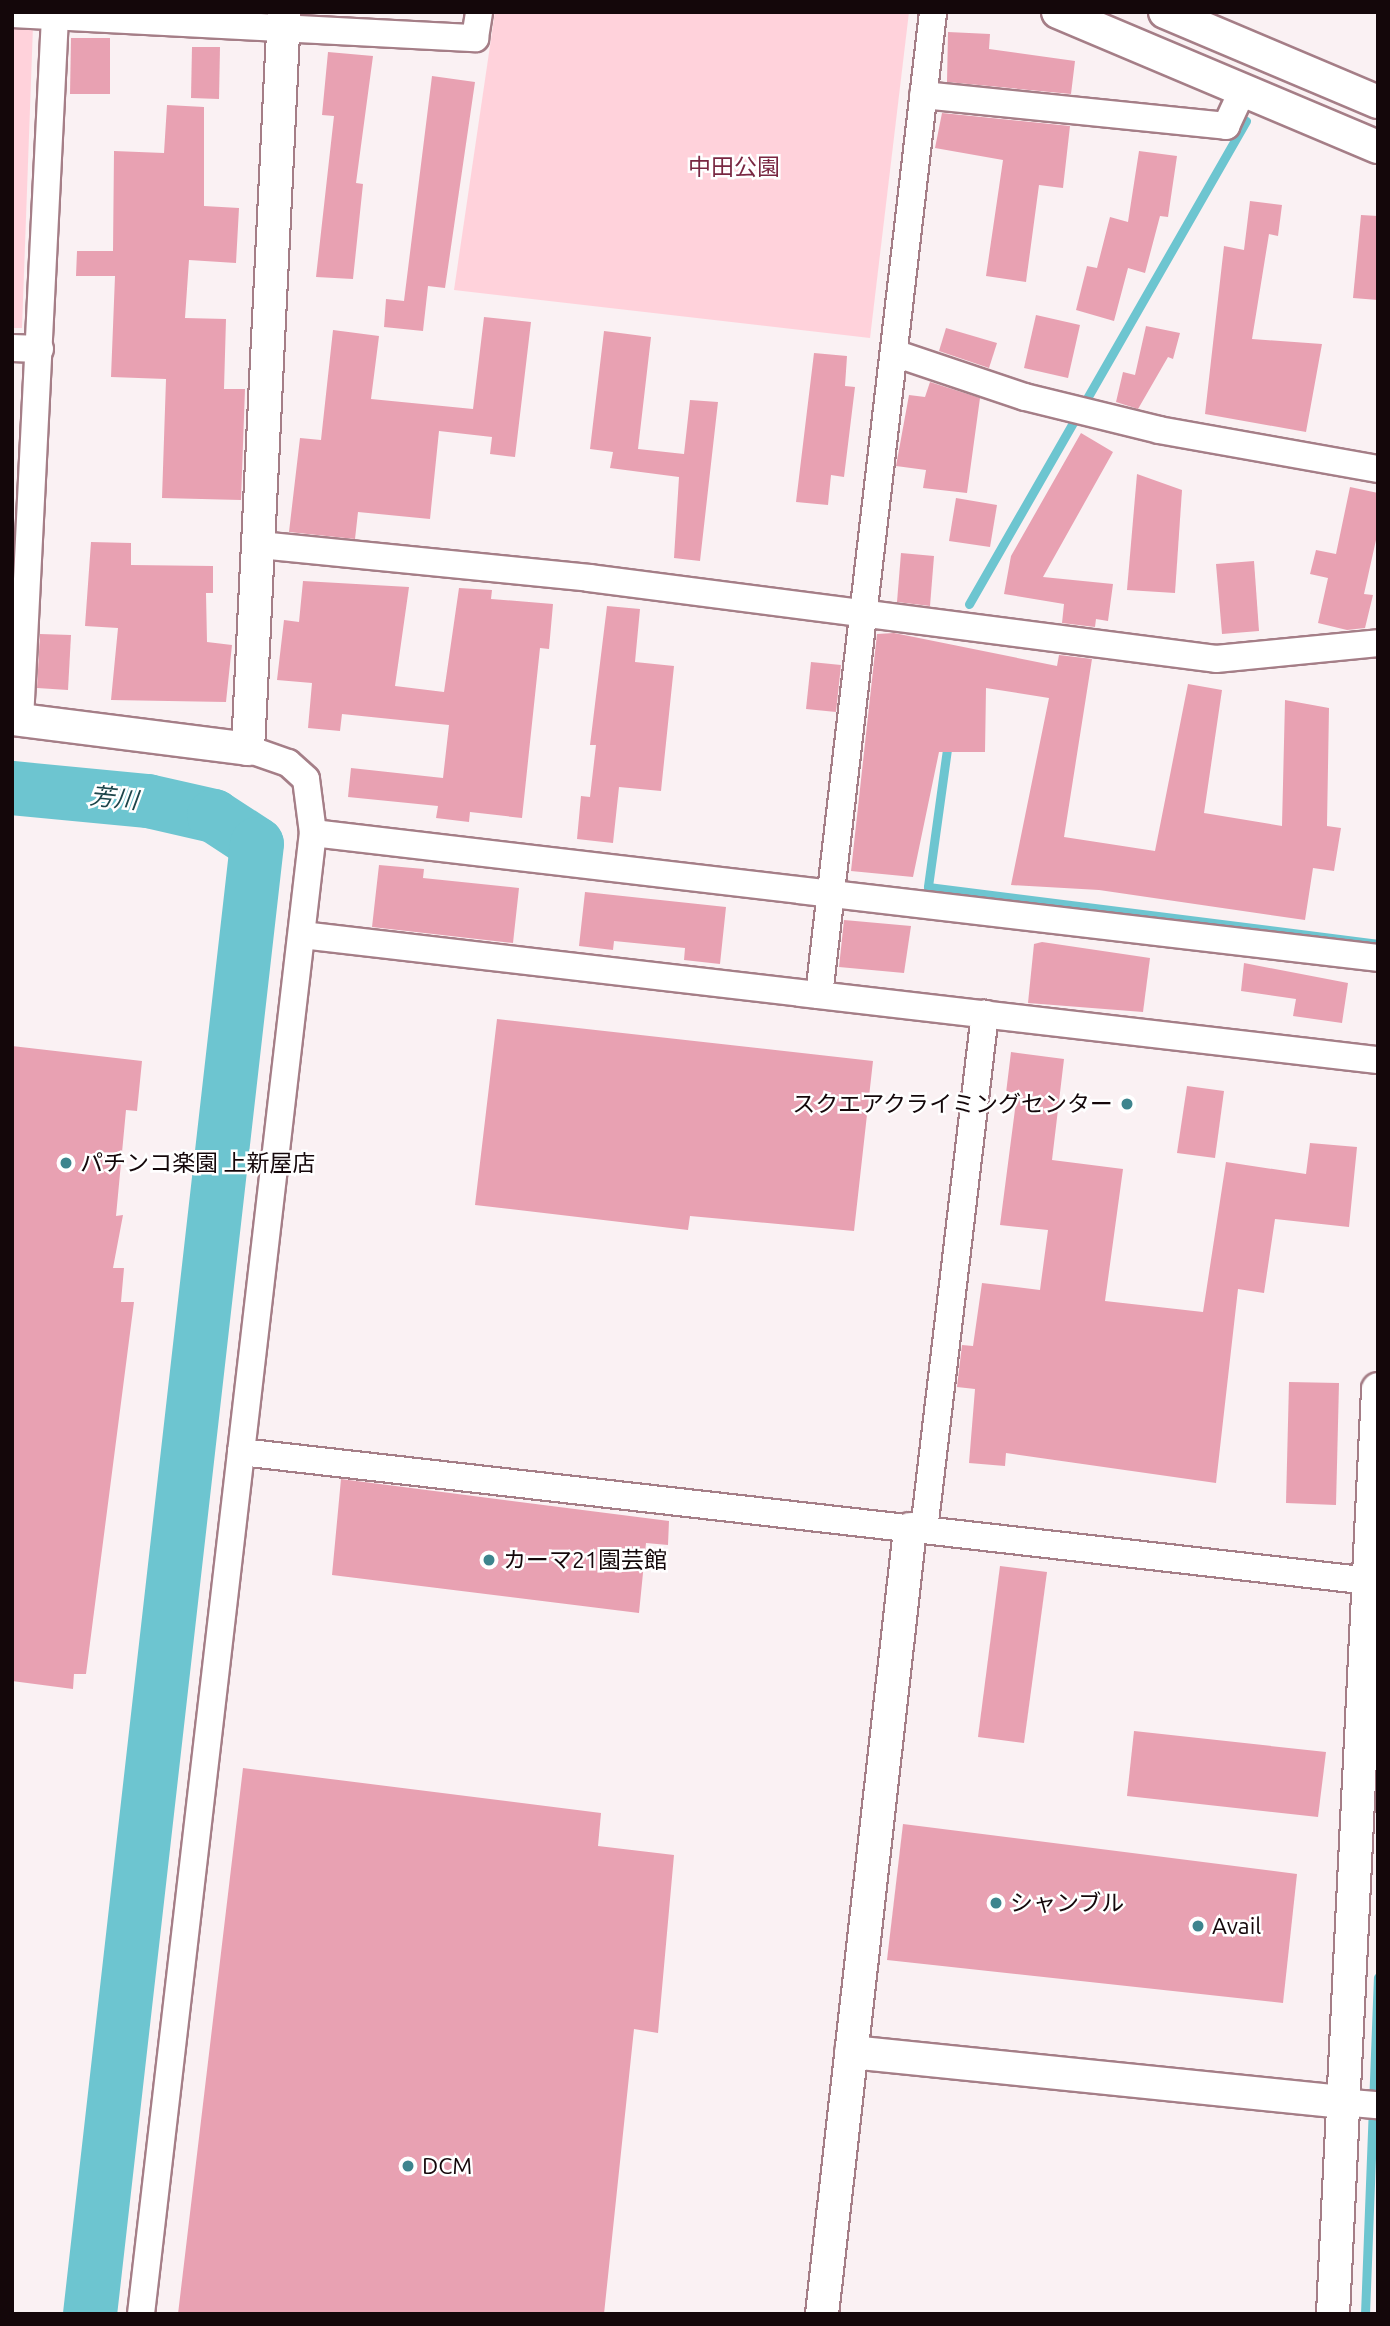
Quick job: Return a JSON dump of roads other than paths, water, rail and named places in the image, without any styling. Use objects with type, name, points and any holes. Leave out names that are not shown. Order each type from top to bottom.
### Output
[{"type":"street","points":[[12,13],[55,16],[144,14],[284,18],[475,38],[480,12]]},
{"type":"street","points":[[820,995],[933,12]]},
{"type":"street","points":[[1058,12],[1242,92],[1378,147]]},
{"type":"street","points":[[1165,12],[1378,102]]},
{"type":"street","points":[[55,16],[40,349],[16,720],[248,749],[279,758],[306,779],[313,833],[141,2314]]},
{"type":"street","points":[[248,749],[284,18]]},
{"type":"street","points":[[923,95],[1226,126],[1242,92]]},
{"type":"street","points":[[12,348],[40,349]]},
{"type":"street","points":[[894,353],[1100,415],[1378,469]]},
{"type":"street","points":[[260,545],[864,614],[1216,659],[1378,643]]},
{"type":"street","points":[[313,833],[834,891],[1378,958]]},
{"type":"street","points":[[302,935],[1378,1059]]},
{"type":"street","points":[[821,2314],[851,2052],[985,1014]]},
{"type":"street","points":[[1333,2314],[1341,2102],[1374,1581],[1378,1389]]},
{"type":"street","points":[[241,1452],[1374,1581]]},
{"type":"street","points":[[851,2052],[1378,2105]]},
{"type":"waterway","points":[[969,604],[1246,121]]},
{"type":"waterway","points":[[948,742],[928,887],[1378,944]]},
{"type":"waterway","name":"芳川","points":[[12,788],[148,801],[214,816],[257,844],[90,2314]]},
{"type":"waterway","points":[[1365,2314],[1378,1977]]},
{"type":"place","name":"スクエアクライミングセンター","points":[[1127,1104]]},
{"type":"place","name":"パチンコ楽園 上新屋店","points":[[66,1163]]},
{"type":"place","name":"カーマ21園芸館","points":[[489,1560]]},
{"type":"place","name":"シャンブル","points":[[996,1903]]},
{"type":"place","name":"Avail","points":[[1198,1926]]},
{"type":"place","name":"DCM","points":[[408,2166]]},
{"type":"park label","name":"中田公園","points":[[734,167]]}]
